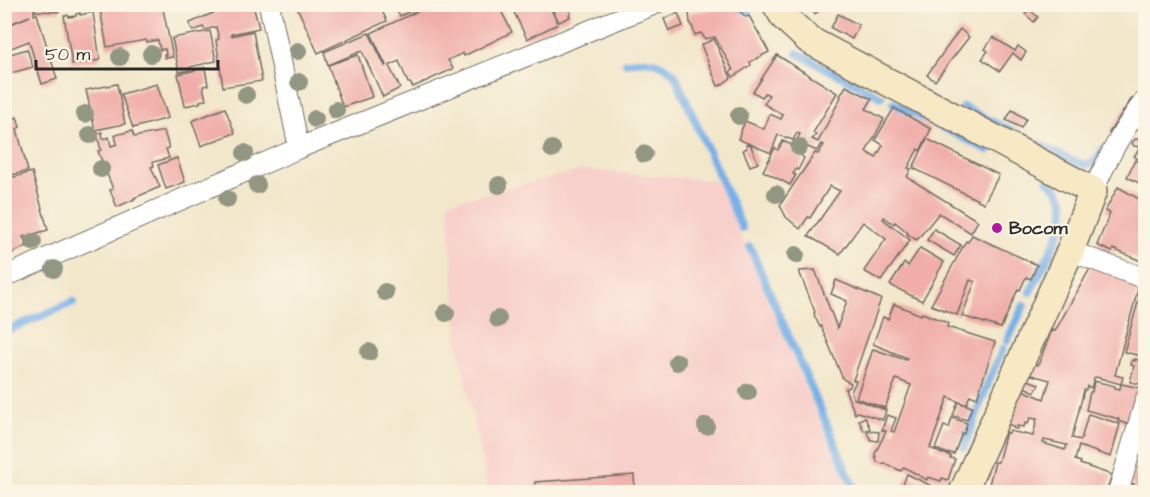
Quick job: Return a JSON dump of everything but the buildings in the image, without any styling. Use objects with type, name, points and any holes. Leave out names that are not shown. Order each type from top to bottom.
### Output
[{"type":"street","points":[[269,4],[299,148]]},
{"type":"street","points":[[4,277],[299,148],[655,4]]},
{"type":"street","points":[[776,4],[784,16],[809,40],[1092,191]]},
{"type":"street","points":[[963,492],[1070,251],[1092,191],[1130,118],[1146,99]]},
{"type":"street","points":[[1070,251],[1146,279]]},
{"type":"street","points":[[1118,492],[1146,399]]},
{"type":"shaded area","points":[[584,170],[717,181],[850,492],[489,492],[458,347],[448,202]]},
{"type":"waterway","points":[[732,4],[749,11]]},
{"type":"waterway","points":[[797,53],[881,97]]},
{"type":"waterway","points":[[626,63],[640,61],[658,63],[675,75],[742,228]]},
{"type":"waterway","points":[[893,103],[988,150]]},
{"type":"waterway","points":[[963,107],[1076,162],[1086,165],[1093,163],[1103,149]]},
{"type":"waterway","points":[[1030,292],[1058,236],[1064,216],[1062,197],[1047,180]]},
{"type":"waterway","points":[[750,247],[856,492]]},
{"type":"waterway","points":[[4,332],[73,302]]},
{"type":"waterway","points":[[1007,341],[1024,305]]},
{"type":"waterway","points":[[964,447],[1003,349]]},
{"type":"waterway","points":[[949,492],[951,484]]},
{"type":"place","name":"Bocom","points":[[997,228]]}]
